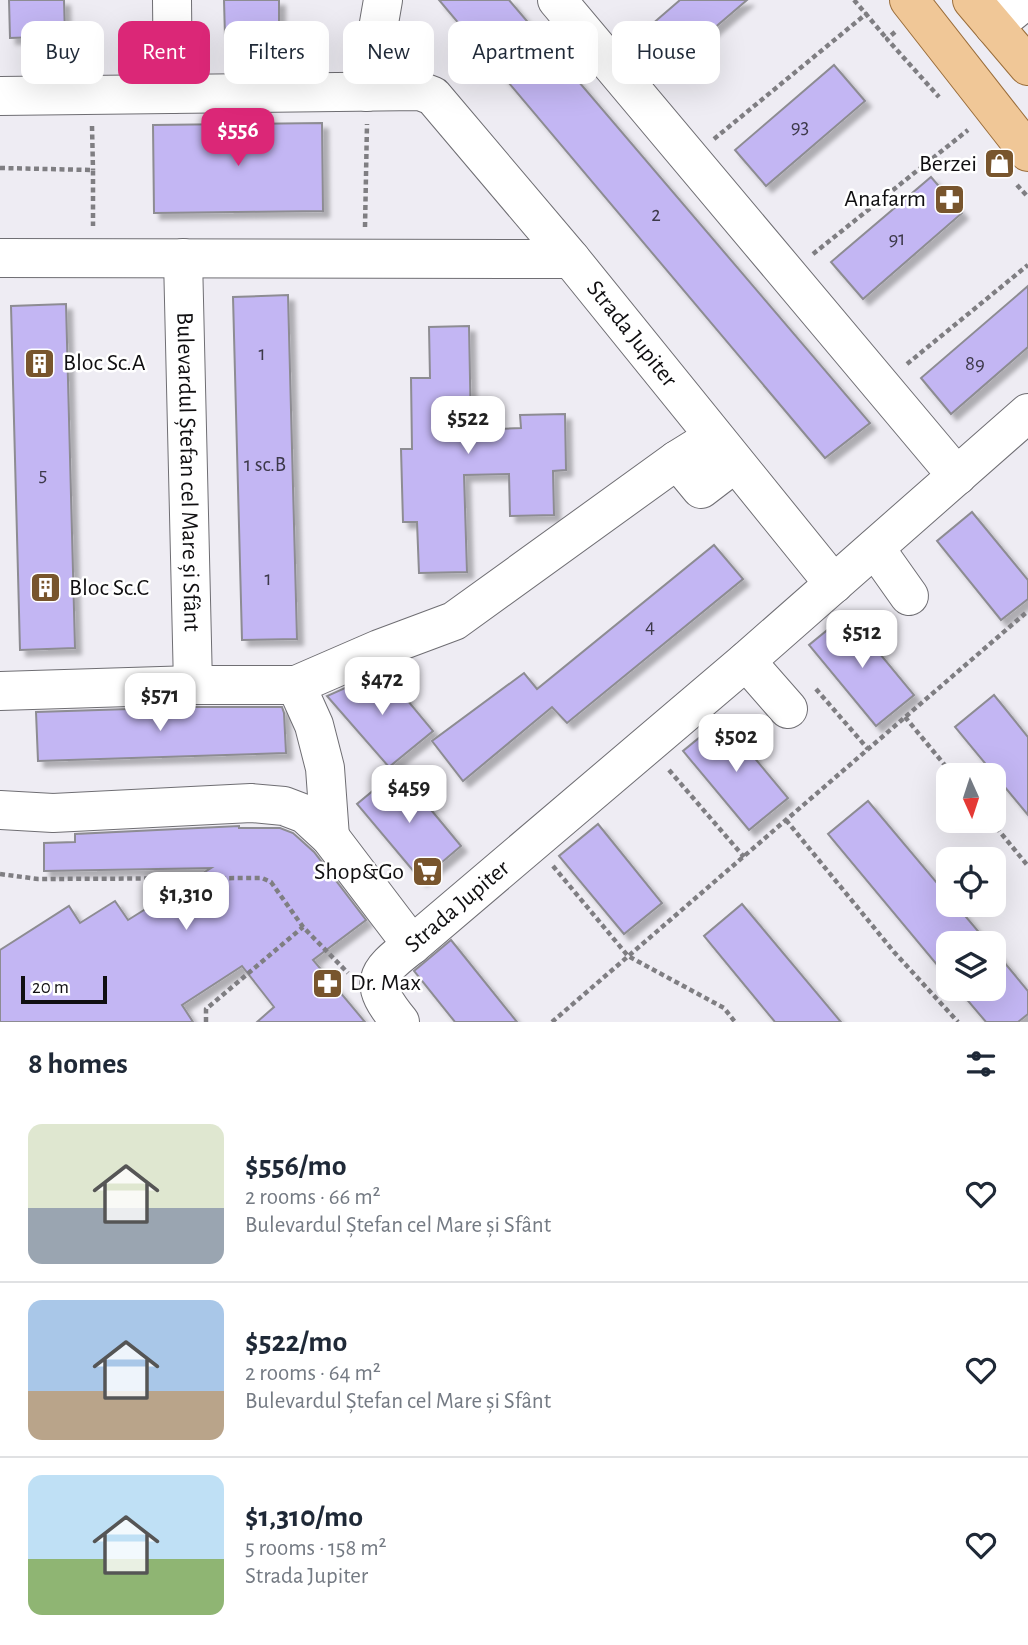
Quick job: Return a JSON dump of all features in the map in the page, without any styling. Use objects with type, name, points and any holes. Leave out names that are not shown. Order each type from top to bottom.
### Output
[{"type":"main road","points":[[909,0],[1028,152]]},
{"type":"main road","points":[[983,13],[1028,66]]},
{"type":"street","points":[[172,0],[173,94]]},
{"type":"street","points":[[0,96],[368,92],[383,0]]},
{"type":"street","points":[[557,0],[957,476]]},
{"type":"street","points":[[983,13],[1026,0]]},
{"type":"street","name":"Strada Jupiter","points":[[368,92],[421,91],[433,96],[571,259],[834,584]]},
{"type":"street","points":[[0,258],[571,259]]},
{"type":"street","name":"Bulevardul Ștefan cel Mare și Sfânt","points":[[183,258],[193,685]]},
{"type":"street","name":"Strada Jupiter","points":[[0,810],[53,813],[251,803],[284,806],[304,814],[330,837],[412,946],[746,661],[1028,413]]},
{"type":"street","points":[[0,691],[296,685],[379,649],[454,621],[677,460],[701,489],[724,450]]},
{"type":"street","points":[[875,548],[909,596]]},
{"type":"street","points":[[746,661],[802,699]]},
{"type":"street","points":[[296,685],[314,725],[325,768],[330,837]]},
{"type":"street","points":[[400,1022],[385,1004],[379,990],[380,976],[391,961],[412,946]]},
{"type":"path","points":[[854,0],[887,39]]},
{"type":"path","points":[[690,158],[866,14]]},
{"type":"path","points":[[365,259],[368,92]]},
{"type":"path","points":[[92,95],[93,258]]},
{"type":"path","points":[[788,274],[968,130]]},
{"type":"path","points":[[0,168],[93,170]]},
{"type":"path","points":[[881,385],[1028,265]]},
{"type":"path","points":[[552,1022],[1028,611]]},
{"type":"path","points":[[802,699],[868,749]]},
{"type":"path","points":[[905,717],[943,763]]},
{"type":"path","points":[[648,745],[744,857]]},
{"type":"path","points":[[786,820],[894,952],[958,1022]]},
{"type":"path","points":[[1000,833],[1028,866]]},
{"type":"path","points":[[534,842],[628,956],[724,1008],[735,1022]]},
{"type":"path","points":[[0,874],[38,878],[262,878],[271,882],[303,928],[352,977],[379,990]]},
{"type":"path","points":[[206,1022],[206,1009],[303,928]]},
{"type":"building","points":[[9,0],[64,0],[65,21],[21,21],[21,38],[10,38]]},
{"type":"building","points":[[224,0],[279,0],[279,21],[225,21]]},
{"type":"building","points":[[439,0],[509,0],[527,21],[457,21]]},
{"type":"building","points":[[680,0],[747,0],[720,23],[656,21]]},
{"type":"building","points":[[834,65],[865,101],[766,186],[735,150]]},
{"type":"building","points":[[510,84],[581,84],[870,423],[825,458]]},
{"type":"building","points":[[322,123],[323,211],[154,213],[153,125]]},
{"type":"building","points":[[931,177],[962,213],[863,299],[831,262]]},
{"type":"building","points":[[1028,286],[1028,347],[951,414],[921,378]]},
{"type":"building","points":[[288,295],[297,639],[242,640],[233,297]]},
{"type":"building","points":[[66,304],[75,648],[20,650],[11,306]]},
{"type":"building","points":[[469,326],[471,430],[521,428],[520,415],[565,414],[566,470],[553,471],[554,515],[510,516],[509,474],[464,475],[467,572],[419,573],[417,522],[403,522],[401,449],[412,449],[411,378],[430,378],[429,327]]},
{"type":"building","points":[[972,512],[1028,580],[1028,599],[1001,620],[937,541]]},
{"type":"building","points":[[714,545],[743,579],[567,723],[552,707],[463,781],[432,741],[524,673],[537,689]]},
{"type":"building","points":[[847,614],[914,695],[876,726],[809,645]]},
{"type":"building","points":[[383,671],[433,731],[389,767],[327,696]]},
{"type":"building","points":[[994,695],[1028,737],[1028,815],[1006,788],[1006,763],[985,763],[955,727]]},
{"type":"building","points":[[282,707],[286,753],[38,761],[36,712]]},
{"type":"building","points":[[722,719],[788,798],[749,830],[683,751]]},
{"type":"building","points":[[398,770],[461,846],[421,880],[357,804]]},
{"type":"building","points":[[868,801],[936,882],[936,917],[966,917],[978,931],[936,931],[936,964],[828,834]]},
{"type":"building","points":[[598,824],[662,903],[624,934],[559,856]]},
{"type":"building","points":[[239,826],[280,828],[293,833],[314,852],[366,920],[313,960],[365,1022],[257,1022],[274,1007],[242,966],[182,1005],[193,1022],[0,1022],[0,950],[69,906],[80,923],[115,901],[128,920],[211,868],[44,871],[44,843],[75,842],[75,834]]},
{"type":"building","points":[[742,904],[841,1022],[775,1022],[704,936]]},
{"type":"building","points":[[451,940],[517,1022],[455,1022],[414,971]]},
{"type":"building","points":[[1006,964],[1028,991],[1028,1014],[1018,1022],[986,1022],[968,1001],[1006,1001]]},
{"type":"place","name":"Berzei","points":[[1000,164]]},
{"type":"place","name":"Anafarm","points":[[949,199]]},
{"type":"place","name":"Bloc Sc.A","points":[[40,363]]},
{"type":"place","name":"Bloc Sc.C","points":[[46,588]]},
{"type":"place","name":"Shop&Go","points":[[427,872]]},
{"type":"place","name":"Dr. Max","points":[[327,983]]}]
